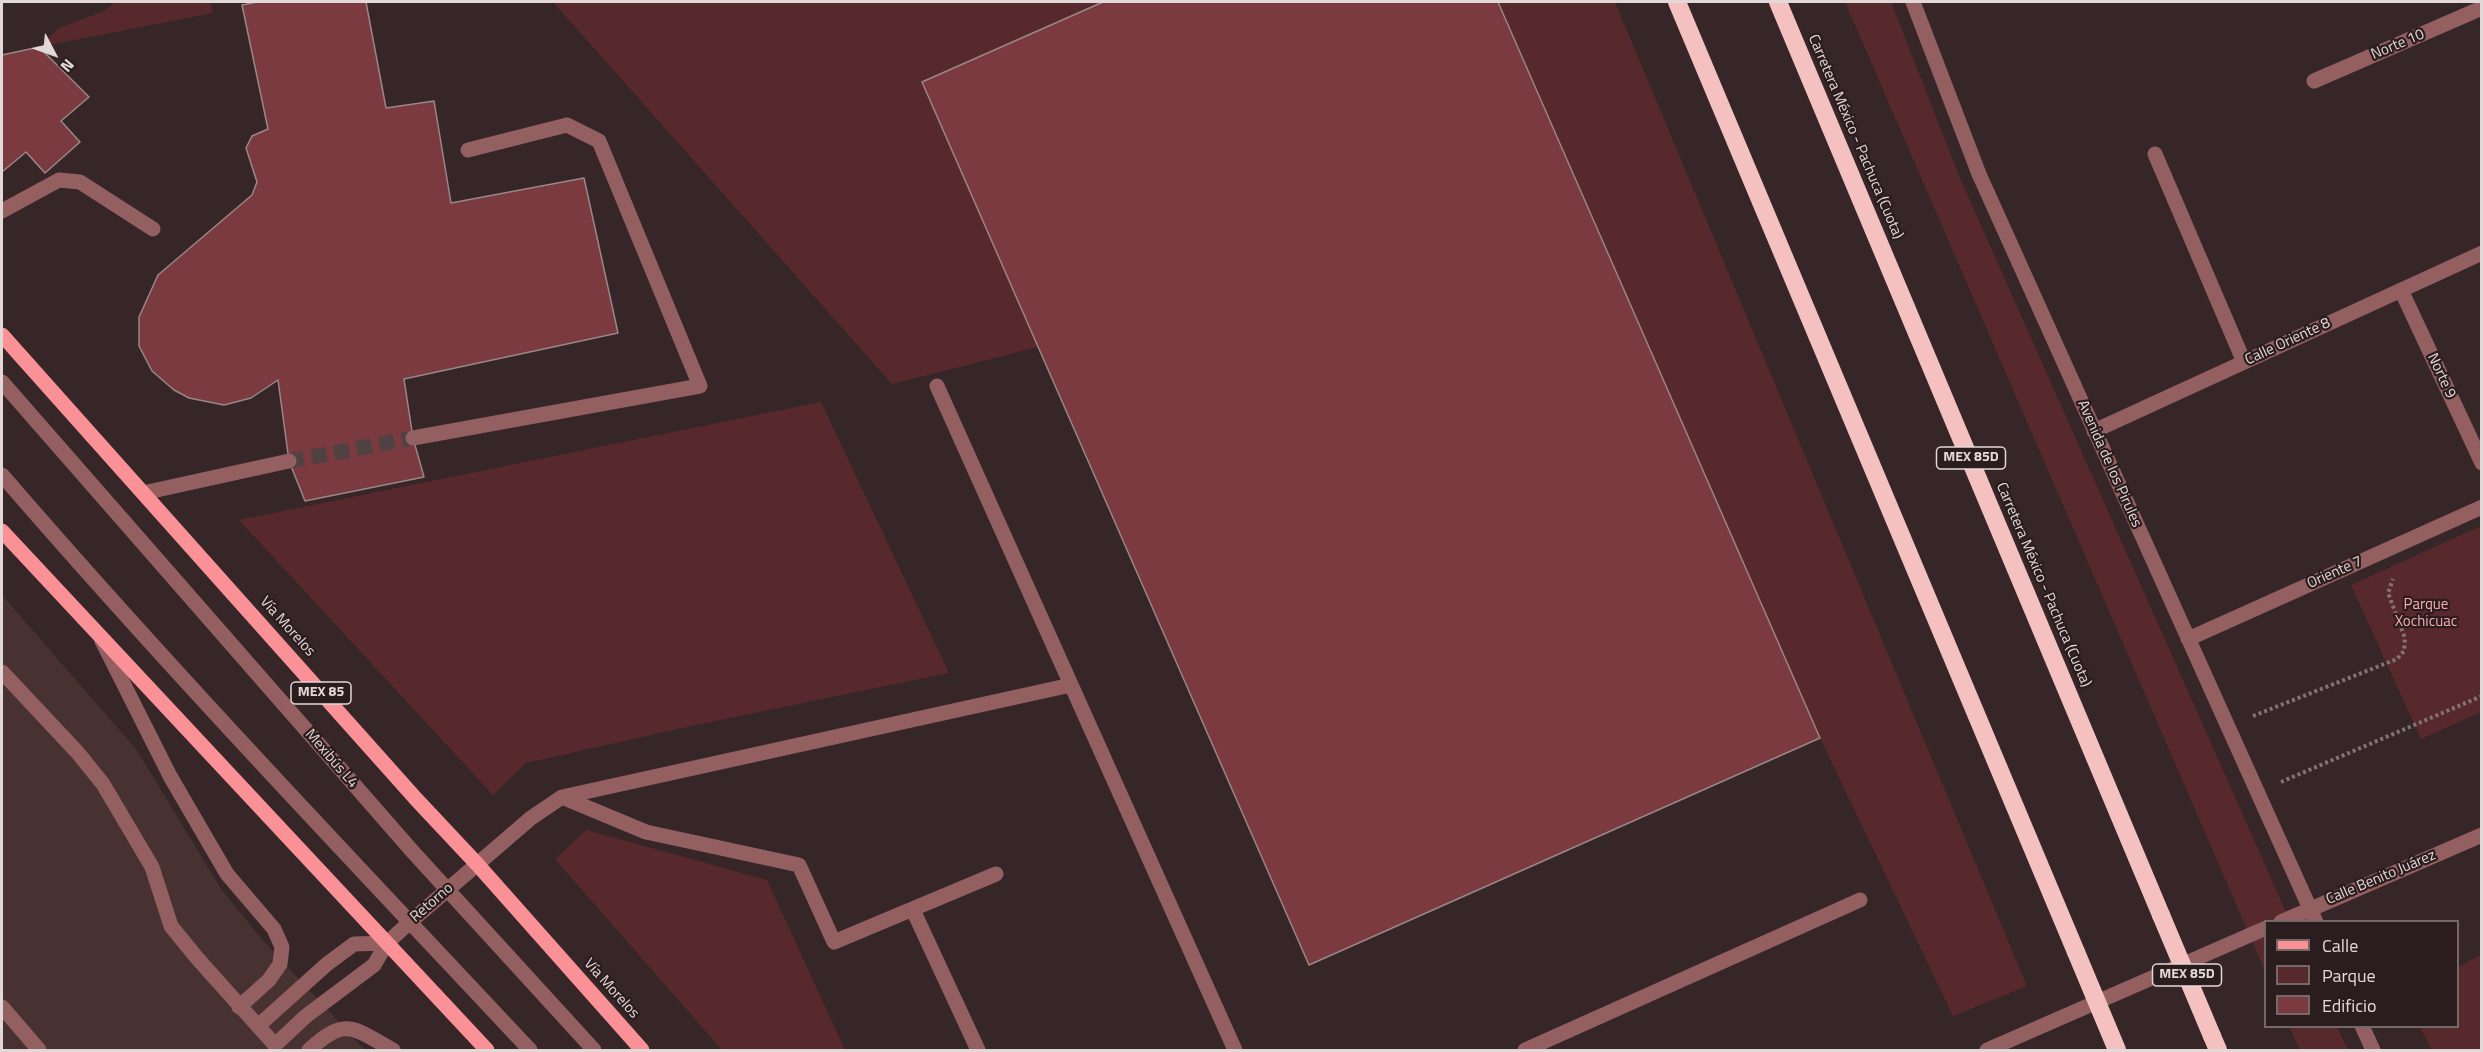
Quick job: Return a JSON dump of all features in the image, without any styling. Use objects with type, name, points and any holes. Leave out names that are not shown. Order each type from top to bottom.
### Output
[{"type":"highway","points":[[1677,2],[2117,1050]]},
{"type":"highway","name":"Carretera México - Pachuca (Cuota)","points":[[1778,2],[2215,1043]]},
{"type":"main road","name":"Vía Morelos","points":[[2,335],[642,1050]]},
{"type":"main road","points":[[2,531],[487,1050]]},
{"type":"street","name":"Avenida de los Pirules","points":[[1913,2],[1979,174],[2313,915]]},
{"type":"street","name":"Norte 10","points":[[2314,81],[2481,8]]},
{"type":"street","points":[[413,438],[700,386],[599,141],[567,125],[468,150]]},
{"type":"street","points":[[2155,154],[2244,362]]},
{"type":"street","points":[[2,211],[59,180],[80,182],[153,229]]},
{"type":"street","name":"Calle Oriente 8","points":[[2094,431],[2481,253]]},
{"type":"street","name":"Norte 9","points":[[2401,290],[2481,463]]},
{"type":"street","name":"Mexibús L4","points":[[2,382],[447,890],[594,1050]]},
{"type":"street","points":[[937,386],[1235,1050]]},
{"type":"street","points":[[143,494],[289,461]]},
{"type":"street","points":[[2,475],[57,539],[530,1050]]},
{"type":"street","name":"Oriente 7","points":[[2188,639],[2481,507]]},
{"type":"street","points":[[100,636],[170,776],[226,874],[273,928],[282,947],[280,964],[269,980],[239,1007]]},
{"type":"street","points":[[2,672],[78,753],[103,784],[152,867],[171,926],[239,1007],[258,1026],[327,964],[354,944],[387,943]]},
{"type":"street","points":[[562,797],[1071,685]]},
{"type":"street","points":[[562,797],[646,832],[799,865],[834,942],[996,874]]},
{"type":"street","name":"Retorno","points":[[258,1026],[274,1045],[306,1016],[374,965],[387,943],[477,864],[531,818],[562,797]]},
{"type":"street","name":"Calle Benito Juárez","points":[[2286,920],[2313,915],[2481,835]]},
{"type":"street","points":[[1525,1050],[1860,900]]},
{"type":"street","points":[[913,910],[978,1050]]},
{"type":"street","points":[[1987,1050],[2264,928]]},
{"type":"street","points":[[2,1007],[39,1050]]},
{"type":"street","points":[[309,1050],[326,1035],[342,1027],[356,1030],[393,1050]]},
{"type":"street","points":[[2363,1028],[2373,1050]]},
{"type":"path","points":[[2227,726],[2397,659],[2404,651],[2405,638],[2388,593],[2392,580],[2398,575]]},
{"type":"path","points":[[2258,792],[2481,696]]},
{"type":"shaded area","points":[[2,595],[136,749],[222,890],[260,937],[365,1050],[2,1050]]},
{"type":"green space","points":[[116,2],[210,2],[213,13],[39,47],[59,28],[102,12]]},
{"type":"green space","points":[[553,2],[1103,2],[922,82],[1038,347],[892,384]]},
{"type":"green space","points":[[1499,2],[1615,2],[2027,986],[1953,1016],[1820,738]]},
{"type":"green space","points":[[1845,2],[1891,2],[1960,178],[2290,920],[2264,920],[2264,969]]},
{"type":"green space","points":[[821,402],[949,673],[526,763],[493,795],[239,520]]},
{"type":"green space","name":"Parque Xochicuac","points":[[2481,526],[2481,712],[2421,739],[2351,585]]},
{"type":"green space","points":[[586,830],[767,880],[845,1050],[722,1050],[555,859]]},
{"type":"green space","points":[[2481,955],[2481,1050],[2432,1050],[2421,1028],[2459,1028],[2459,966]]},
{"type":"green space","points":[[2289,1028],[2337,1028],[2348,1050],[2300,1050]]},
{"type":"building","points":[[257,2],[366,2],[386,108],[434,101],[451,203],[584,178],[618,333],[404,379],[413,438],[424,477],[305,501],[289,461],[278,380],[251,398],[224,405],[189,398],[174,390],[152,371],[139,346],[139,317],[158,275],[252,195],[257,182],[246,148],[252,136],[268,129],[242,5]]},
{"type":"building","points":[[1103,2],[1498,2],[1820,738],[1309,965],[922,82]]},
{"type":"building","points":[[39,47],[89,97],[61,121],[80,142],[45,173],[26,152],[2,172],[2,55]]},
{"type":"tunnel","points":[[289,461],[413,438]]}]
